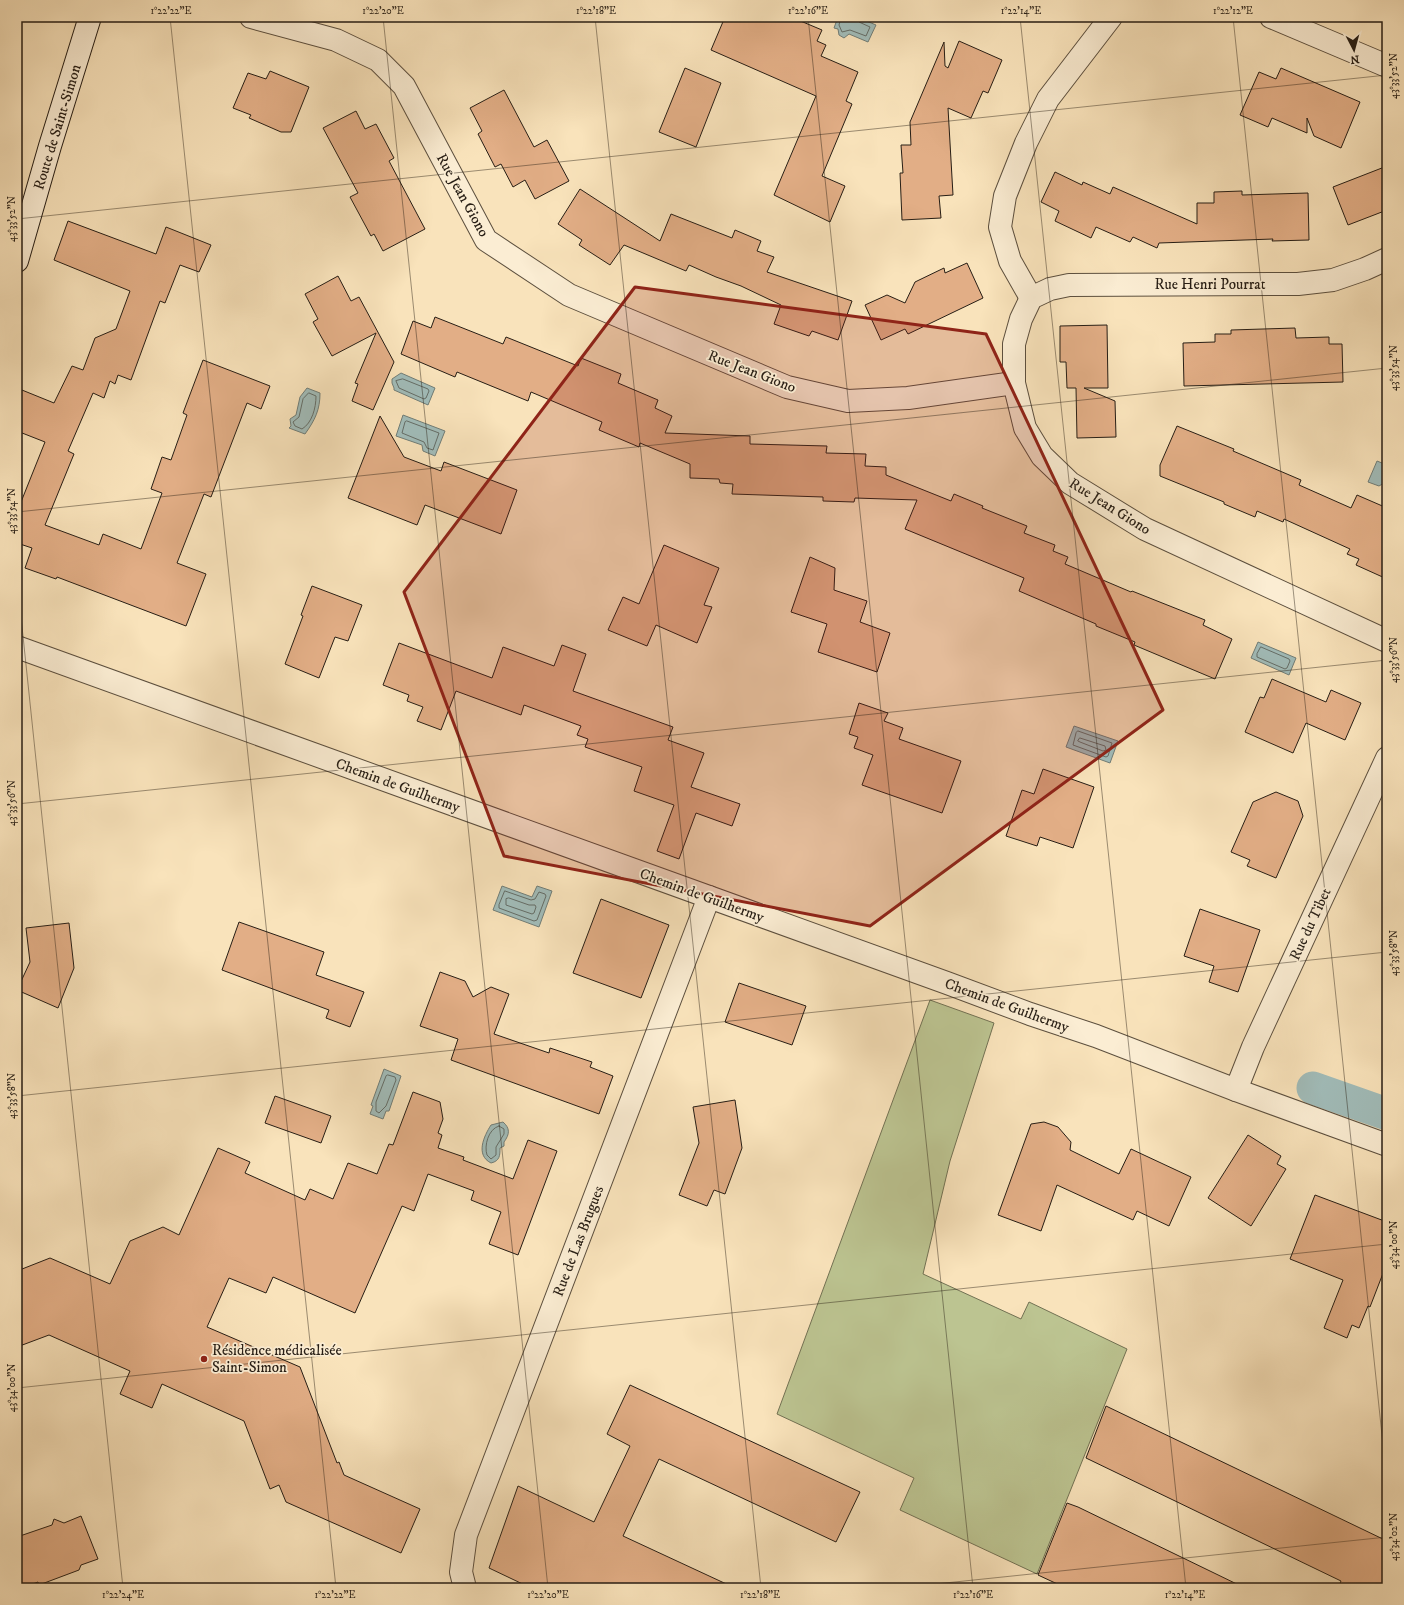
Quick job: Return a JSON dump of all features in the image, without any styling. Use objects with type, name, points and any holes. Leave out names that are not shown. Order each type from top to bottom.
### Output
[{"type":"street","name":"Route de Saint-Simon","points":[[17,261],[52,139],[90,17]]},
{"type":"street","name":"Rue Jean Giono","points":[[250,17],[336,40],[378,60],[404,86],[486,240],[569,295],[787,386],[848,401],[908,398],[1014,383],[1025,428],[1042,456],[1070,483],[1145,529],[1387,641]]},
{"type":"street","points":[[1014,383],[1014,344],[1021,319],[1031,298],[1010,261],[1000,227],[1005,196],[1026,143],[1048,99],[1110,17]]},
{"type":"street","points":[[1271,17],[1387,66]]},
{"type":"street","name":"Rue Henri Pourrat","points":[[1031,298],[1050,289],[1070,285],[1298,284],[1333,280],[1365,269],[1387,259]]},
{"type":"street","name":"Chemin de Guilhermy","points":[[17,647],[1030,1014],[1096,1036],[1236,1090],[1387,1145]]},
{"type":"street","name":"Rue du Tibet","points":[[1236,1090],[1253,1047],[1387,758]]},
{"type":"street","name":"Rue de Las Brugues","points":[[465,1588],[462,1572],[466,1535],[709,897]]},
{"type":"highlighted area","points":[[635,287],[986,334],[1163,710],[870,926],[504,856],[404,592]]},
{"type":"green space","points":[[930,1000],[994,1023],[950,1161],[923,1274],[1021,1319],[1029,1302],[1127,1349],[1037,1574],[900,1510],[914,1478],[777,1414]]},
{"type":"water","points":[[838,17],[857,17],[876,25],[868,42],[849,34],[844,38],[839,35],[838,29],[834,28]]},
{"type":"water","points":[[401,373],[435,388],[428,405],[394,390],[392,379]]},
{"type":"water","points":[[307,388],[320,393],[320,399],[316,415],[305,434],[289,428],[291,426],[290,419],[296,415],[300,397]]},
{"type":"water","points":[[403,415],[445,431],[435,456],[423,451],[422,445],[396,436]]},
{"type":"water","points":[[1377,461],[1387,465],[1387,485],[1384,483],[1379,486],[1368,482]]},
{"type":"water","points":[[1258,642],[1296,658],[1289,675],[1251,658]]},
{"type":"water","points":[[1074,726],[1118,741],[1110,763],[1066,747]]},
{"type":"water","points":[[502,886],[532,897],[537,886],[552,891],[539,927],[493,910]]},
{"type":"water","points":[[384,1069],[401,1076],[389,1111],[386,1111],[383,1119],[370,1114],[373,1106],[371,1105]]},
{"type":"water","points":[[503,1122],[508,1129],[508,1134],[504,1142],[504,1146],[500,1148],[500,1155],[498,1159],[491,1163],[486,1160],[483,1155],[482,1145],[491,1125]]},
{"type":"building","points":[[725,17],[791,17],[822,30],[817,41],[826,45],[821,56],[858,72],[846,101],[852,104],[822,176],[845,186],[830,222],[774,195],[816,96],[711,50]]},
{"type":"building","points":[[959,41],[1002,60],[988,93],[983,91],[971,118],[948,108],[953,195],[939,196],[941,218],[902,220],[900,173],[903,173],[901,145],[911,145],[910,122],[944,42],[945,66],[948,68]]},
{"type":"building","points":[[685,68],[721,83],[696,147],[659,132]]},
{"type":"building","points":[[1281,68],[1360,102],[1341,148],[1314,136],[1307,118],[1307,133],[1272,118],[1268,127],[1240,115],[1259,72],[1276,79]]},
{"type":"building","points":[[270,71],[309,87],[291,132],[281,132],[249,118],[251,115],[233,108],[248,73],[266,79]]},
{"type":"building","points":[[504,90],[534,147],[547,140],[569,181],[535,199],[525,180],[513,187],[501,164],[495,167],[478,134],[482,131],[470,108]]},
{"type":"building","points":[[356,111],[365,129],[376,124],[394,158],[389,161],[425,229],[383,251],[374,234],[371,236],[350,197],[358,193],[323,128]]},
{"type":"building","points":[[1387,166],[1387,210],[1348,225],[1333,187]]},
{"type":"building","points":[[1055,172],[1082,185],[1083,182],[1110,194],[1113,187],[1197,224],[1197,203],[1214,203],[1214,192],[1242,191],[1242,195],[1308,193],[1309,240],[1272,241],[1273,239],[1159,243],[1157,248],[1133,237],[1130,242],[1096,227],[1091,238],[1055,221],[1059,211],[1041,202]]},
{"type":"building","points":[[580,189],[660,241],[671,214],[732,238],[735,230],[761,241],[757,251],[774,257],[767,272],[852,301],[838,340],[812,331],[809,336],[774,324],[781,305],[741,286],[689,265],[686,271],[624,245],[610,265],[579,245],[582,240],[558,224]]},
{"type":"building","points":[[68,221],[156,254],[166,227],[211,245],[199,272],[180,265],[165,303],[160,301],[131,380],[118,375],[115,384],[110,381],[104,398],[93,393],[68,451],[74,454],[45,525],[99,545],[103,534],[141,549],[162,493],[151,489],[162,457],[171,460],[187,415],[183,413],[203,360],[270,386],[261,409],[247,403],[211,497],[204,494],[177,563],[206,574],[186,626],[57,577],[56,579],[25,568],[32,548],[17,543],[17,512],[45,442],[17,431],[17,388],[54,403],[72,366],[83,370],[95,338],[116,329],[130,291],[54,260]]},
{"type":"building","points":[[967,263],[983,298],[908,334],[905,329],[881,340],[865,305],[887,295],[905,303],[915,282],[944,268],[945,273]]},
{"type":"building","points":[[338,276],[351,301],[359,297],[394,362],[373,410],[352,401],[358,384],[355,383],[376,333],[332,356],[313,322],[318,319],[305,294]]},
{"type":"building","points":[[435,317],[503,344],[506,337],[578,366],[581,358],[621,374],[618,383],[658,400],[655,408],[672,416],[665,433],[750,436],[750,444],[827,446],[826,453],[866,454],[865,466],[886,467],[886,475],[951,501],[954,494],[983,506],[982,508],[1027,526],[1024,533],[1055,545],[1053,551],[1068,557],[1065,564],[1131,592],[1132,591],[1205,620],[1203,625],[1232,639],[1215,679],[1134,645],[1135,642],[1019,591],[1024,578],[905,529],[917,500],[855,498],[854,502],[823,501],[823,497],[732,494],[733,484],[720,483],[719,479],[690,478],[690,464],[640,443],[639,447],[599,430],[602,422],[531,392],[528,401],[457,372],[455,377],[401,354],[413,321],[431,328]]},
{"type":"building","points":[[1107,325],[1108,388],[1084,388],[1115,401],[1116,437],[1077,438],[1076,388],[1067,388],[1066,362],[1060,362],[1060,326]]},
{"type":"building","points":[[1295,328],[1296,338],[1329,337],[1329,344],[1342,344],[1343,382],[1184,386],[1183,343],[1215,342],[1215,334],[1231,334],[1231,330]]},
{"type":"building","points":[[380,416],[404,457],[441,471],[444,462],[517,490],[501,534],[425,505],[417,525],[348,498]]},
{"type":"building","points":[[1177,426],[1234,449],[1233,451],[1301,480],[1299,485],[1351,508],[1357,495],[1387,508],[1387,579],[1356,565],[1359,559],[1347,554],[1350,549],[1284,519],[1283,522],[1257,511],[1255,517],[1224,504],[1224,502],[1160,476],[1160,465]]},
{"type":"building","points":[[664,545],[719,568],[704,605],[712,607],[697,643],[656,625],[647,646],[608,630],[623,597],[639,604]]},
{"type":"building","points":[[810,557],[835,568],[834,590],[867,601],[860,622],[890,633],[877,672],[818,652],[827,624],[791,612]]},
{"type":"building","points":[[312,586],[362,605],[348,641],[335,637],[319,678],[285,664],[303,616],[301,615]]},
{"type":"building","points":[[399,643],[492,678],[503,647],[554,666],[562,645],[586,654],[573,691],[673,727],[668,740],[704,753],[691,787],[740,804],[732,826],[696,813],[679,859],[657,851],[674,805],[634,791],[642,767],[585,747],[588,739],[577,735],[581,726],[524,705],[521,715],[456,691],[441,730],[417,721],[423,707],[407,701],[409,695],[383,685]]},
{"type":"building","points":[[1272,679],[1326,702],[1331,690],[1361,703],[1345,740],[1306,723],[1293,753],[1245,732],[1260,697],[1264,698]]},
{"type":"building","points":[[859,703],[888,713],[884,721],[903,728],[899,739],[961,761],[942,813],[862,785],[873,755],[854,748],[858,737],[849,734]]},
{"type":"building","points":[[1043,769],[1094,787],[1073,848],[1040,837],[1037,846],[1006,836],[1022,790],[1034,794]]},
{"type":"building","points":[[1276,792],[1298,801],[1303,816],[1276,878],[1247,866],[1250,860],[1231,852],[1253,802]]},
{"type":"building","points":[[601,899],[669,925],[641,998],[573,973]]},
{"type":"building","points":[[1200,909],[1260,930],[1238,992],[1209,982],[1214,966],[1184,956]]},
{"type":"building","points":[[239,922],[324,952],[316,975],[364,992],[350,1027],[326,1018],[329,1010],[222,970]]},
{"type":"building","points":[[69,923],[74,968],[58,1008],[17,990],[30,962],[26,928]]},
{"type":"building","points":[[440,972],[465,981],[473,997],[491,987],[509,994],[494,1034],[549,1053],[550,1048],[592,1062],[590,1067],[613,1076],[599,1114],[451,1060],[458,1039],[420,1026]]},
{"type":"building","points":[[739,983],[806,1006],[792,1045],[725,1022]]},
{"type":"building","points":[[413,1092],[440,1102],[443,1119],[438,1133],[442,1135],[438,1148],[464,1157],[463,1160],[513,1179],[528,1140],[557,1151],[518,1255],[489,1244],[501,1212],[471,1200],[474,1191],[428,1174],[414,1211],[402,1206],[355,1313],[273,1277],[266,1293],[229,1278],[207,1327],[300,1367],[337,1463],[339,1462],[344,1475],[420,1509],[401,1553],[286,1502],[279,1485],[270,1489],[244,1421],[162,1384],[152,1408],[120,1394],[130,1371],[49,1335],[17,1347],[17,1271],[50,1258],[110,1284],[130,1241],[163,1227],[179,1235],[218,1148],[250,1162],[245,1173],[305,1200],[310,1189],[333,1199],[348,1163],[377,1174],[389,1144],[393,1145]]},
{"type":"building","points":[[275,1096],[331,1116],[321,1143],[265,1123]]},
{"type":"building","points":[[735,1100],[742,1148],[725,1194],[714,1190],[707,1206],[679,1195],[699,1143],[693,1107]]},
{"type":"building","points":[[1044,1122],[1058,1127],[1071,1142],[1070,1150],[1119,1174],[1131,1149],[1191,1177],[1169,1226],[1137,1211],[1133,1220],[1057,1185],[1041,1231],[998,1215],[1031,1124]]},
{"type":"building","points":[[1248,1135],[1281,1156],[1277,1164],[1286,1169],[1251,1226],[1208,1198]]},
{"type":"building","points":[[1315,1195],[1387,1222],[1387,1263],[1370,1307],[1368,1306],[1359,1328],[1352,1325],[1347,1338],[1324,1328],[1343,1280],[1290,1259]]},
{"type":"building","points":[[630,1385],[860,1492],[836,1542],[659,1459],[623,1536],[735,1588],[531,1588],[489,1568],[518,1486],[594,1522],[630,1446],[607,1434]]},
{"type":"building","points":[[1106,1406],[1387,1541],[1387,1588],[1338,1588],[1341,1581],[1086,1458]]},
{"type":"building","points":[[1067,1503],[1245,1588],[1066,1588],[1038,1575]]},
{"type":"building","points":[[81,1516],[98,1559],[81,1565],[79,1570],[39,1585],[38,1582],[22,1588],[17,1588],[17,1537],[52,1525],[54,1519],[64,1523]]},
{"type":"waterway","points":[[1313,1088],[1387,1114]]},
{"type":"place","name":"Résidence médicalisée Saint-Simon","points":[[204,1359]]}]
